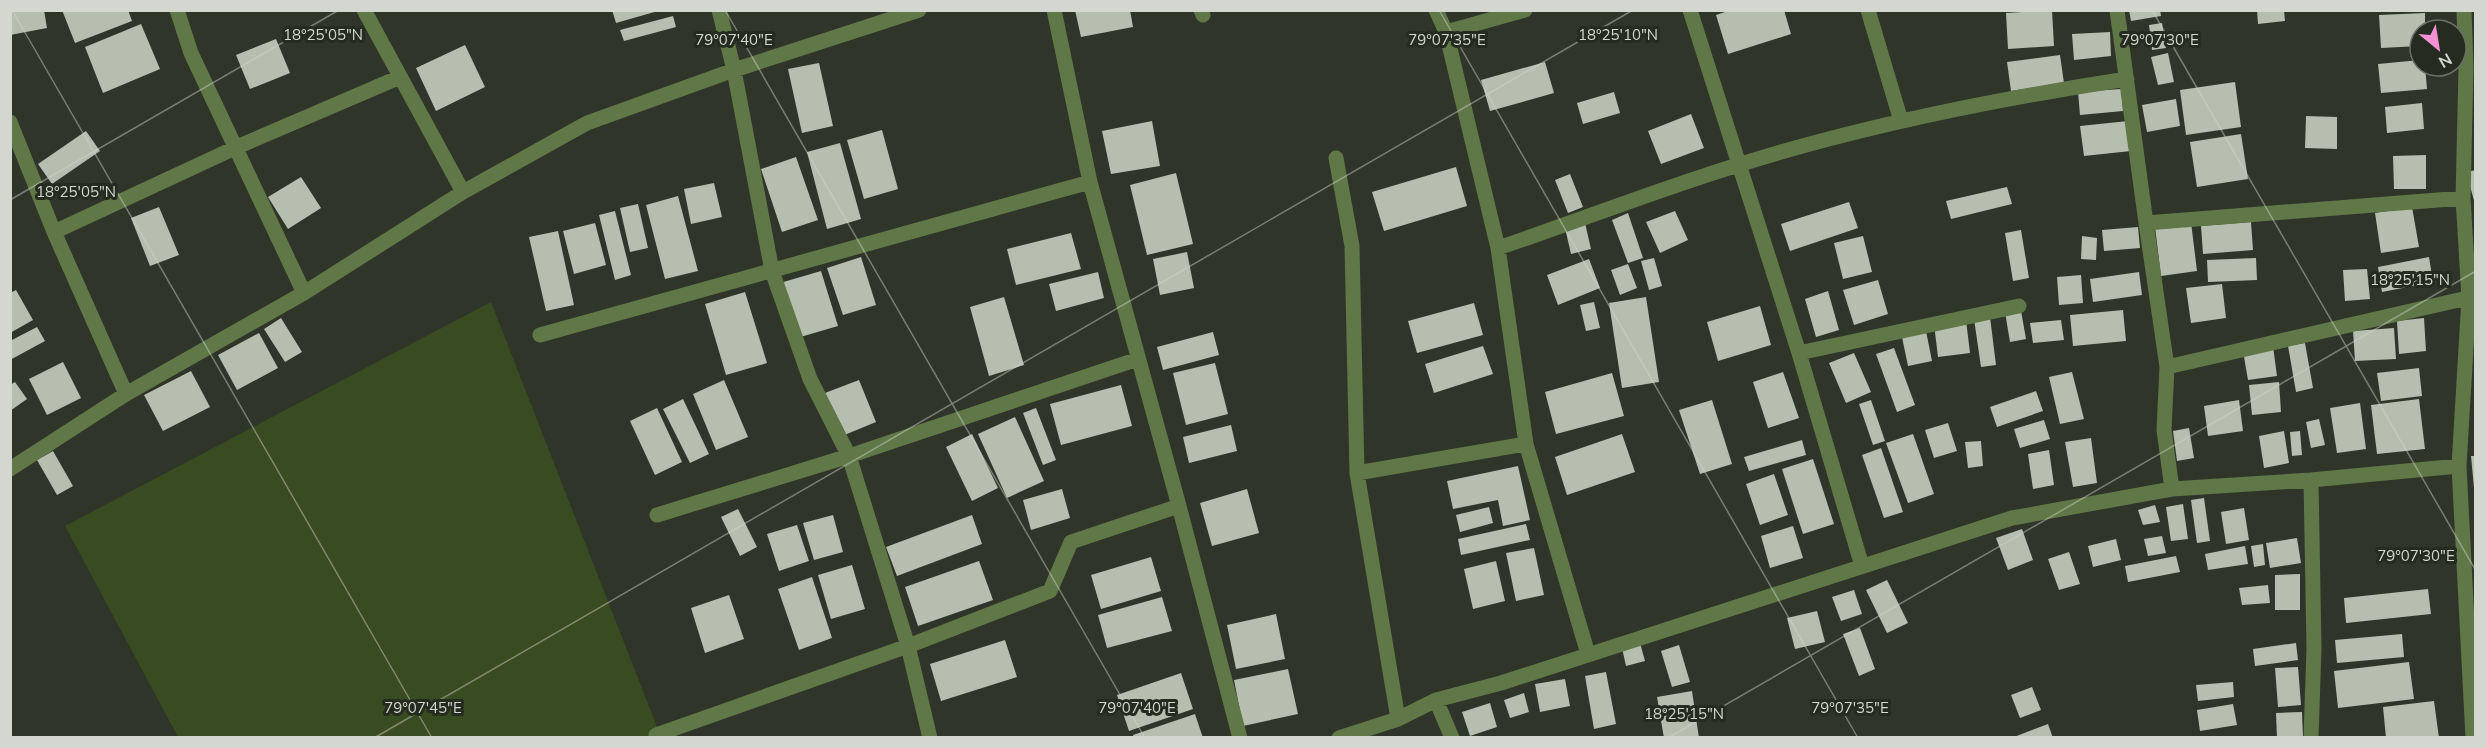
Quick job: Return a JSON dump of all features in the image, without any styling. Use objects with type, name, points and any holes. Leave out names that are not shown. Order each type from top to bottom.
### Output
[{"type":"street","points":[[177,10],[192,53],[304,293]]},
{"type":"street","points":[[364,10],[463,192]]},
{"type":"street","points":[[719,10],[734,70],[772,271],[810,379],[849,456],[908,646],[930,738]]},
{"type":"street","points":[[12,463],[126,394],[304,293],[463,192],[587,123],[734,70],[919,10]]},
{"type":"street","points":[[1054,10],[1090,182],[1240,738]]},
{"type":"street","points":[[1436,10],[1446,32],[1498,249],[1526,444],[1588,654]]},
{"type":"street","points":[[1446,32],[1525,10]]},
{"type":"street","points":[[1690,10],[1799,353],[1862,566]]},
{"type":"street","points":[[1868,10],[1901,121]]},
{"type":"street","points":[[2117,10],[2167,367],[2164,430],[2172,489]]},
{"type":"street","points":[[2464,10],[2471,67],[2463,198],[2472,297],[2467,364],[2469,394],[2459,466],[2473,738]]},
{"type":"street","points":[[54,232],[237,147],[399,77]]},
{"type":"street","points":[[1498,249],[1738,165],[1901,121],[2018,95],[2127,79]]},
{"type":"street","points":[[10,122],[54,232],[126,394]]},
{"type":"street","points":[[1336,158],[1352,246],[1357,473],[1398,719]]},
{"type":"street","points":[[540,335],[1090,182]]},
{"type":"street","points":[[2146,223],[2463,198]]},
{"type":"street","points":[[2167,367],[2472,297]]},
{"type":"street","points":[[1799,353],[2019,306]]},
{"type":"street","points":[[657,515],[849,456],[1138,359]]},
{"type":"street","points":[[1357,473],[1526,444]]},
{"type":"street","points":[[1339,738],[1398,719],[1436,700],[1501,683],[2012,518],[2172,489],[2311,480],[2459,466]]},
{"type":"street","points":[[2311,480],[2314,648],[2311,738]]},
{"type":"street","points":[[656,735],[908,646],[1050,591],[1071,542],[1179,506]]},
{"type":"street","points":[[1436,700],[1452,738]]},
{"type":"green space","points":[[491,302],[661,737],[178,737],[65,526]]},
{"type":"building","points":[[10,10],[44,10],[47,28],[10,35]]},
{"type":"building","points":[[62,10],[128,10],[132,21],[75,43]]},
{"type":"building","points":[[612,10],[658,10],[658,11],[616,23]]},
{"type":"building","points":[[1075,10],[1130,10],[1133,27],[1081,37]]},
{"type":"building","points":[[1731,10],[1784,10],[1791,34],[1728,54],[1716,15]]},
{"type":"building","points":[[2052,10],[2054,46],[2008,49],[2006,13]]},
{"type":"building","points":[[2129,10],[2160,10],[2161,16],[2131,21]]},
{"type":"building","points":[[2257,10],[2284,10],[2285,21],[2258,24]]},
{"type":"building","points":[[2425,13],[2425,18],[2408,18],[2408,47],[2381,48],[2379,15]]},
{"type":"building","points":[[673,16],[676,27],[624,41],[620,30]]},
{"type":"building","points":[[2162,23],[2166,48],[2152,50],[2149,25]]},
{"type":"building","points":[[141,24],[160,69],[103,93],[85,47]]},
{"type":"building","points":[[2110,32],[2111,56],[2074,60],[2072,34]]},
{"type":"building","points":[[276,39],[290,73],[250,89],[236,55]]},
{"type":"building","points":[[465,45],[485,87],[436,111],[416,68]]},
{"type":"building","points":[[2168,53],[2174,82],[2158,85],[2151,57]]},
{"type":"building","points":[[2060,55],[2064,83],[2011,91],[2007,62]]},
{"type":"building","points":[[2408,61],[2408,78],[2426,78],[2427,89],[2381,93],[2378,64]]},
{"type":"building","points":[[1545,62],[1554,93],[1490,111],[1481,80]]},
{"type":"building","points":[[819,63],[833,126],[802,133],[788,69]]},
{"type":"building","points":[[2235,82],[2241,127],[2186,135],[2180,90]]},
{"type":"building","points":[[2121,89],[2123,111],[2080,115],[2078,92]]},
{"type":"building","points":[[1614,92],[1620,113],[1583,124],[1577,103]]},
{"type":"building","points":[[2176,99],[2180,126],[2147,132],[2142,105]]},
{"type":"building","points":[[2422,103],[2424,129],[2387,133],[2385,107]]},
{"type":"building","points":[[1691,114],[1704,148],[1661,164],[1648,131]]},
{"type":"building","points":[[2306,116],[2337,117],[2337,149],[2305,148]]},
{"type":"building","points":[[1152,121],[1160,166],[1111,174],[1102,131]]},
{"type":"building","points":[[2128,121],[2131,151],[2084,156],[2080,126]]},
{"type":"building","points":[[882,130],[898,189],[864,199],[847,140]]},
{"type":"building","points":[[86,131],[100,151],[52,184],[38,164]]},
{"type":"building","points":[[2241,134],[2248,179],[2197,187],[2190,142]]},
{"type":"building","points":[[840,143],[861,219],[827,229],[807,152]]},
{"type":"building","points":[[2426,155],[2426,189],[2394,189],[2393,156]]},
{"type":"building","points":[[796,157],[818,220],[782,232],[761,169]]},
{"type":"building","points":[[1456,167],[1467,206],[1384,231],[1372,192]]},
{"type":"building","points":[[2476,170],[2476,204],[2475,204],[2466,172]]},
{"type":"building","points":[[1176,173],[1193,244],[1147,255],[1130,185]]},
{"type":"building","points":[[1570,174],[1583,207],[1568,213],[1555,180]]},
{"type":"building","points":[[301,177],[321,208],[288,229],[268,197]]},
{"type":"building","points":[[714,183],[722,217],[691,224],[684,189]]},
{"type":"building","points":[[2007,187],[2012,204],[1951,219],[1946,201]]},
{"type":"building","points":[[678,196],[698,271],[665,279],[646,205]]},
{"type":"building","points":[[1849,202],[1858,228],[1790,251],[1781,224]]},
{"type":"building","points":[[638,204],[648,248],[630,252],[620,208]]},
{"type":"building","points":[[159,207],[179,255],[150,266],[131,218]]},
{"type":"building","points":[[2412,207],[2419,247],[2381,253],[2375,213]]},
{"type":"building","points":[[615,211],[631,275],[615,280],[599,215]]},
{"type":"building","points":[[1675,211],[1688,240],[1660,253],[1646,222]]},
{"type":"building","points":[[1628,213],[1643,258],[1628,263],[1612,220]]},
{"type":"building","points":[[2191,222],[2197,271],[2161,276],[2155,227]]},
{"type":"building","points":[[2251,222],[2253,250],[2203,254],[2201,226]]},
{"type":"building","points":[[595,223],[606,265],[574,274],[563,231]]},
{"type":"building","points":[[1585,223],[1591,249],[1571,254],[1565,228]]},
{"type":"building","points":[[2138,227],[2140,248],[2104,251],[2102,230]]},
{"type":"building","points":[[2021,230],[2029,278],[2013,281],[2005,233]]},
{"type":"building","points":[[558,231],[574,305],[546,311],[529,237]]},
{"type":"building","points":[[1071,233],[1081,269],[1016,285],[1007,249]]},
{"type":"building","points":[[1863,236],[1872,272],[1843,279],[1834,243]]},
{"type":"building","points":[[2082,236],[2097,238],[2096,260],[2081,259]]},
{"type":"building","points":[[1187,252],[1194,288],[1160,295],[1153,259]]},
{"type":"building","points":[[861,257],[876,305],[843,315],[827,268]]},
{"type":"building","points":[[2429,257],[2433,282],[2382,292],[2378,267]]},
{"type":"building","points":[[1654,258],[1662,286],[1649,290],[1641,261]]},
{"type":"building","points":[[2256,258],[2257,280],[2208,282],[2207,260]]},
{"type":"building","points":[[1589,259],[1600,288],[1558,305],[1547,275]]},
{"type":"building","points":[[1628,264],[1637,288],[1620,295],[1611,270]]},
{"type":"building","points":[[2367,269],[2370,299],[2345,301],[2343,270]]},
{"type":"building","points":[[821,271],[838,326],[797,338],[780,283]]},
{"type":"building","points":[[1098,272],[1104,298],[1056,311],[1049,284]]},
{"type":"building","points":[[2139,272],[2142,295],[2093,302],[2090,279]]},
{"type":"building","points":[[2081,275],[2083,303],[2059,305],[2057,277]]},
{"type":"building","points":[[1878,280],[1888,314],[1854,325],[1843,290]]},
{"type":"building","points":[[2222,284],[2226,318],[2191,323],[2186,288]]},
{"type":"building","points":[[16,290],[33,320],[10,333],[10,293]]},
{"type":"building","points":[[1828,291],[1839,330],[1816,337],[1805,299]]},
{"type":"building","points":[[745,292],[767,363],[726,375],[705,304]]},
{"type":"building","points":[[1004,297],[1024,365],[989,376],[970,307]]},
{"type":"building","points":[[1646,297],[1659,382],[1622,388],[1609,303]]},
{"type":"building","points":[[1594,302],[1600,328],[1586,331],[1580,305]]},
{"type":"building","points":[[1474,303],[1483,335],[1417,353],[1408,321]]},
{"type":"building","points":[[2020,305],[2026,339],[2010,342],[2004,306]]},
{"type":"building","points":[[1760,306],[1771,345],[1718,361],[1707,322]]},
{"type":"building","points":[[2123,310],[2126,341],[2073,346],[2070,315]]},
{"type":"building","points":[[1990,317],[1996,365],[1981,367],[1974,319]]},
{"type":"building","points":[[281,318],[302,352],[285,362],[264,329]]},
{"type":"building","points":[[2424,318],[2426,351],[2399,354],[2397,321]]},
{"type":"building","points":[[1966,320],[1970,353],[1938,357],[1934,324]]},
{"type":"building","points":[[2061,320],[2064,340],[2033,343],[2030,323]]},
{"type":"building","points":[[37,327],[45,341],[10,360],[10,341]]},
{"type":"building","points":[[2394,328],[2396,359],[2355,361],[2353,331]]},
{"type":"building","points":[[1926,331],[1932,361],[1908,366],[1902,337]]},
{"type":"building","points":[[1213,332],[1219,355],[1163,370],[1157,347]]},
{"type":"building","points":[[259,333],[278,368],[237,390],[218,355]]},
{"type":"building","points":[[2305,343],[2313,388],[2296,392],[2288,346]]},
{"type":"building","points":[[1483,346],[1493,374],[1434,393],[1425,364]]},
{"type":"building","points":[[2273,346],[2277,376],[2248,380],[2243,351]]},
{"type":"building","points":[[1894,348],[1915,405],[1897,412],[1876,354]]},
{"type":"building","points":[[1854,353],[1871,392],[1846,403],[1829,363]]},
{"type":"building","points":[[63,362],[81,398],[47,415],[29,379]]},
{"type":"building","points":[[1215,363],[1228,414],[1186,425],[1173,373]]},
{"type":"building","points":[[2419,368],[2422,396],[2381,401],[2377,373]]},
{"type":"building","points":[[191,371],[210,407],[163,431],[144,395]]},
{"type":"building","points":[[1783,372],[1799,418],[1768,428],[1753,382]]},
{"type":"building","points":[[2072,372],[2084,419],[2060,424],[2049,377]]},
{"type":"building","points":[[1612,373],[1624,416],[1556,434],[1545,392]]},
{"type":"building","points":[[724,380],[748,437],[716,450],[693,394]]},
{"type":"building","points":[[859,380],[876,422],[842,436],[825,393]]},
{"type":"building","points":[[15,382],[27,399],[10,411],[10,385]]},
{"type":"building","points":[[2279,382],[2281,412],[2252,415],[2249,385]]},
{"type":"building","points":[[1121,385],[1132,426],[1061,445],[1050,404]]},
{"type":"building","points":[[2036,391],[2043,411],[1997,427],[1990,407]]},
{"type":"building","points":[[683,399],[709,454],[690,463],[663,409]]},
{"type":"building","points":[[2419,399],[2425,449],[2377,454],[2371,405]]},
{"type":"building","points":[[1712,400],[1732,464],[1700,474],[1679,410]]},
{"type":"building","points":[[1871,400],[1885,441],[1873,445],[1859,404]]},
{"type":"building","points":[[2239,400],[2243,431],[2208,436],[2204,406]]},
{"type":"building","points":[[2360,403],[2366,449],[2337,453],[2330,408]]},
{"type":"building","points":[[657,408],[682,462],[655,475],[630,421]]},
{"type":"building","points":[[1036,408],[1056,460],[1043,465],[1023,413]]},
{"type":"building","points":[[1015,417],[1044,481],[1007,498],[978,434]]},
{"type":"building","points":[[2319,419],[2325,445],[2311,448],[2306,422]]},
{"type":"building","points":[[2044,420],[2050,439],[2020,448],[2014,429]]},
{"type":"building","points":[[1948,423],[1957,451],[1934,458],[1925,430]]},
{"type":"building","points":[[1231,425],[1237,451],[1189,463],[1183,437]]},
{"type":"building","points":[[2189,428],[2194,458],[2177,461],[2173,431]]},
{"type":"building","points":[[2284,431],[2289,463],[2264,468],[2259,436]]},
{"type":"building","points":[[2300,431],[2302,455],[2292,456],[2290,432]]},
{"type":"building","points":[[972,434],[998,488],[972,501],[946,447]]},
{"type":"building","points":[[1622,434],[1635,472],[1567,495],[1555,457]]},
{"type":"building","points":[[1913,434],[1934,494],[1908,503],[1886,443]]},
{"type":"building","points":[[2091,438],[2097,483],[2073,487],[2065,442]]},
{"type":"building","points":[[1802,440],[1806,455],[1749,471],[1744,457]]},
{"type":"building","points":[[1981,441],[1983,466],[1968,468],[1965,442]]},
{"type":"building","points":[[1881,448],[1903,512],[1884,518],[1862,455]]},
{"type":"building","points":[[2049,450],[2054,485],[2033,489],[2028,454]]},
{"type":"building","points":[[53,451],[73,486],[57,495],[37,460]]},
{"type":"building","points":[[2471,456],[2476,456],[2476,488],[2474,488]]},
{"type":"building","points":[[1813,459],[1834,524],[1803,534],[1782,469]]},
{"type":"building","points":[[1518,466],[1530,520],[1503,526],[1498,500],[1453,509],[1447,481]]},
{"type":"building","points":[[1774,474],[1788,515],[1760,525],[1746,484]]},
{"type":"building","points":[[1062,489],[1070,518],[1031,530],[1023,500]]},
{"type":"building","points":[[1247,489],[1259,533],[1212,546],[1200,503]]},
{"type":"building","points":[[2204,498],[2210,541],[2197,543],[2191,500]]},
{"type":"building","points":[[2183,504],[2188,539],[2171,541],[2166,507]]},
{"type":"building","points":[[2155,505],[2160,522],[2143,525],[2138,510]]},
{"type":"building","points":[[1489,507],[1493,523],[1460,532],[1456,515]]},
{"type":"building","points":[[2244,508],[2249,540],[2226,544],[2221,512]]},
{"type":"building","points":[[738,509],[757,547],[740,556],[721,517]]},
{"type":"building","points":[[833,515],[843,552],[814,560],[803,523]]},
{"type":"building","points":[[972,515],[982,544],[897,576],[886,547]]},
{"type":"building","points":[[1526,524],[1530,540],[1461,555],[1458,539]]},
{"type":"building","points":[[797,525],[809,561],[779,571],[767,534]]},
{"type":"building","points":[[1793,526],[1803,558],[1770,568],[1761,536]]},
{"type":"building","points":[[2022,529],[2033,560],[2008,570],[1996,538]]},
{"type":"building","points":[[2162,536],[2166,553],[2148,556],[2144,539]]},
{"type":"building","points":[[2297,538],[2301,563],[2270,568],[2266,543]]},
{"type":"building","points":[[2116,539],[2121,560],[2093,567],[2088,546]]},
{"type":"building","points":[[2263,544],[2265,565],[2254,567],[2251,546]]},
{"type":"building","points":[[2245,546],[2248,564],[2208,570],[2205,554]]},
{"type":"building","points":[[1534,548],[1544,595],[1516,601],[1506,553]]},
{"type":"building","points":[[2069,552],[2080,584],[2059,590],[2048,559]]},
{"type":"building","points":[[2176,556],[2180,572],[2128,582],[2125,566]]},
{"type":"building","points":[[1151,557],[1161,591],[1101,609],[1091,575]]},
{"type":"building","points":[[979,561],[993,600],[918,626],[905,587]]},
{"type":"building","points":[[1496,561],[1505,601],[1473,609],[1464,569]]},
{"type":"building","points":[[852,565],[865,609],[831,619],[818,575]]},
{"type":"building","points":[[2300,574],[2300,610],[2275,610],[2275,575]]},
{"type":"building","points":[[812,577],[832,638],[799,650],[778,589]]},
{"type":"building","points":[[1887,580],[1908,623],[1887,633],[1866,590]]},
{"type":"building","points":[[2268,585],[2270,603],[2242,605],[2239,588]]},
{"type":"building","points":[[2428,589],[2431,614],[2346,623],[2344,598]]},
{"type":"building","points":[[1854,590],[1862,614],[1841,621],[1832,597]]},
{"type":"building","points":[[729,595],[744,639],[705,653],[691,608]]},
{"type":"building","points":[[1162,597],[1172,631],[1107,648],[1098,615]]},
{"type":"building","points":[[1817,611],[1825,642],[1795,649],[1787,618]]},
{"type":"building","points":[[1276,614],[1285,659],[1236,669],[1227,625]]},
{"type":"building","points":[[1860,628],[1875,669],[1859,676],[1843,634]]},
{"type":"building","points":[[2402,634],[2404,657],[2337,663],[2335,640]]},
{"type":"building","points":[[1005,640],[1017,677],[941,701],[930,664]]},
{"type":"building","points":[[1640,643],[1645,661],[1626,666],[1622,648]]},
{"type":"building","points":[[2296,643],[2298,660],[2255,666],[2253,649]]},
{"type":"building","points":[[1679,645],[1690,682],[1672,687],[1661,651]]},
{"type":"building","points":[[2409,662],[2414,699],[2338,708],[2334,671]]},
{"type":"building","points":[[2298,667],[2301,705],[2278,707],[2275,668]]},
{"type":"building","points":[[1288,669],[1298,714],[1243,726],[1234,680]]},
{"type":"building","points":[[1606,672],[1616,724],[1594,729],[1585,676]]},
{"type":"building","points":[[1181,673],[1193,709],[1129,731],[1117,695]]},
{"type":"building","points":[[1565,679],[1570,706],[1540,712],[1535,684]]},
{"type":"building","points":[[2233,682],[2234,697],[2198,701],[2196,685]]},
{"type":"building","points":[[2032,687],[2041,710],[2020,718],[2011,695]]},
{"type":"building","points":[[1692,691],[1699,738],[1664,738],[1657,697]]},
{"type":"building","points":[[1524,693],[1529,712],[1510,718],[1504,700]]},
{"type":"building","points":[[2434,701],[2439,738],[2386,738],[2383,707]]},
{"type":"building","points":[[1490,703],[1497,727],[1470,736],[1462,712]]},
{"type":"building","points":[[2233,704],[2237,725],[2200,731],[2197,710]]},
{"type":"building","points":[[2302,712],[2303,738],[2277,738],[2276,713]]},
{"type":"building","points":[[1195,714],[1203,738],[1134,738],[1133,735]]},
{"type":"building","points":[[2048,724],[2053,738],[2014,738],[2014,737]]}]
